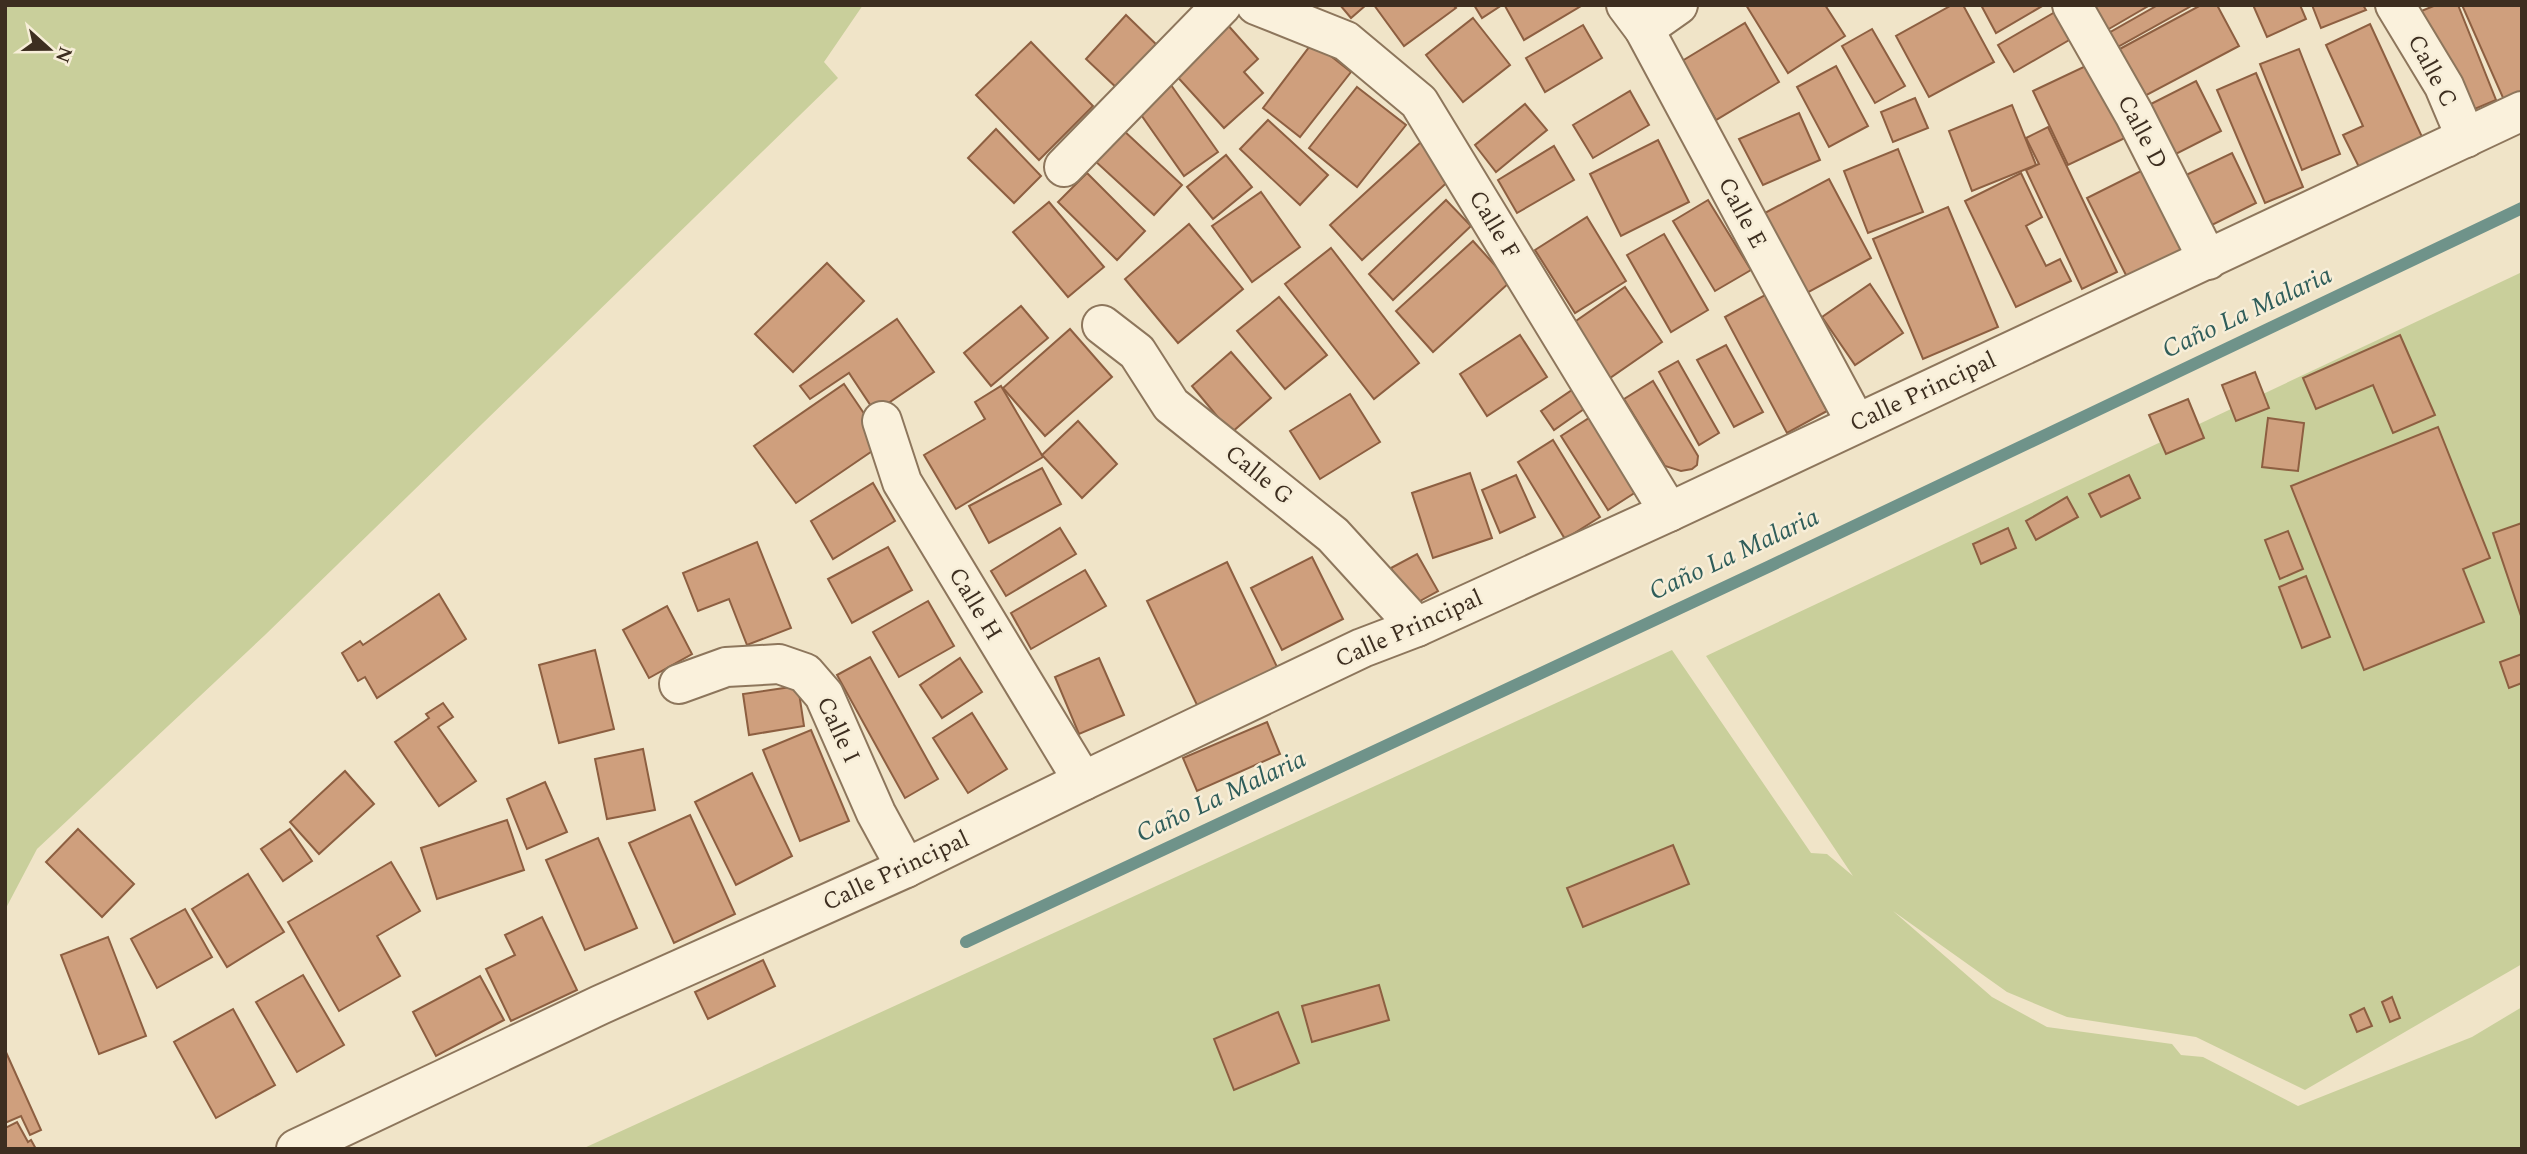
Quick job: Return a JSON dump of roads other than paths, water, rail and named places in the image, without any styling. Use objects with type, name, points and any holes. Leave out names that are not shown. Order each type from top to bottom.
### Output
[{"type":"street","points":[[1064,167],[1222,5]]},
{"type":"street","points":[[1635,17],[1678,5]]},
{"type":"street","name":"Calle D","points":[[2072,5],[2134,114],[2208,260]]},
{"type":"street","name":"Calle C","points":[[2395,5],[2444,86],[2466,138]]},
{"type":"street","name":"Calle F","points":[[1256,6],[1346,41],[1419,102],[1669,512]]},
{"type":"street","name":"Calle E","points":[[1635,17],[1856,423]]},
{"type":"street","name":"Calle Principal","points":[[296,1149],[600,1005],[906,868],[1362,648],[1417,627],[1669,512],[2522,111]]},
{"type":"street","name":"Calle G","points":[[1102,325],[1137,352],[1171,405],[1334,535],[1417,627]]},
{"type":"street","name":"Calle H","points":[[882,421],[902,482],[1083,781]]},
{"type":"street","name":"Calle I","points":[[680,684],[726,667],[779,664],[804,673],[824,695],[876,813],[906,868]]},
{"type":"waterway","name":"Caño La Malaria","points":[[966,942],[1770,566],[2522,208]]}]
